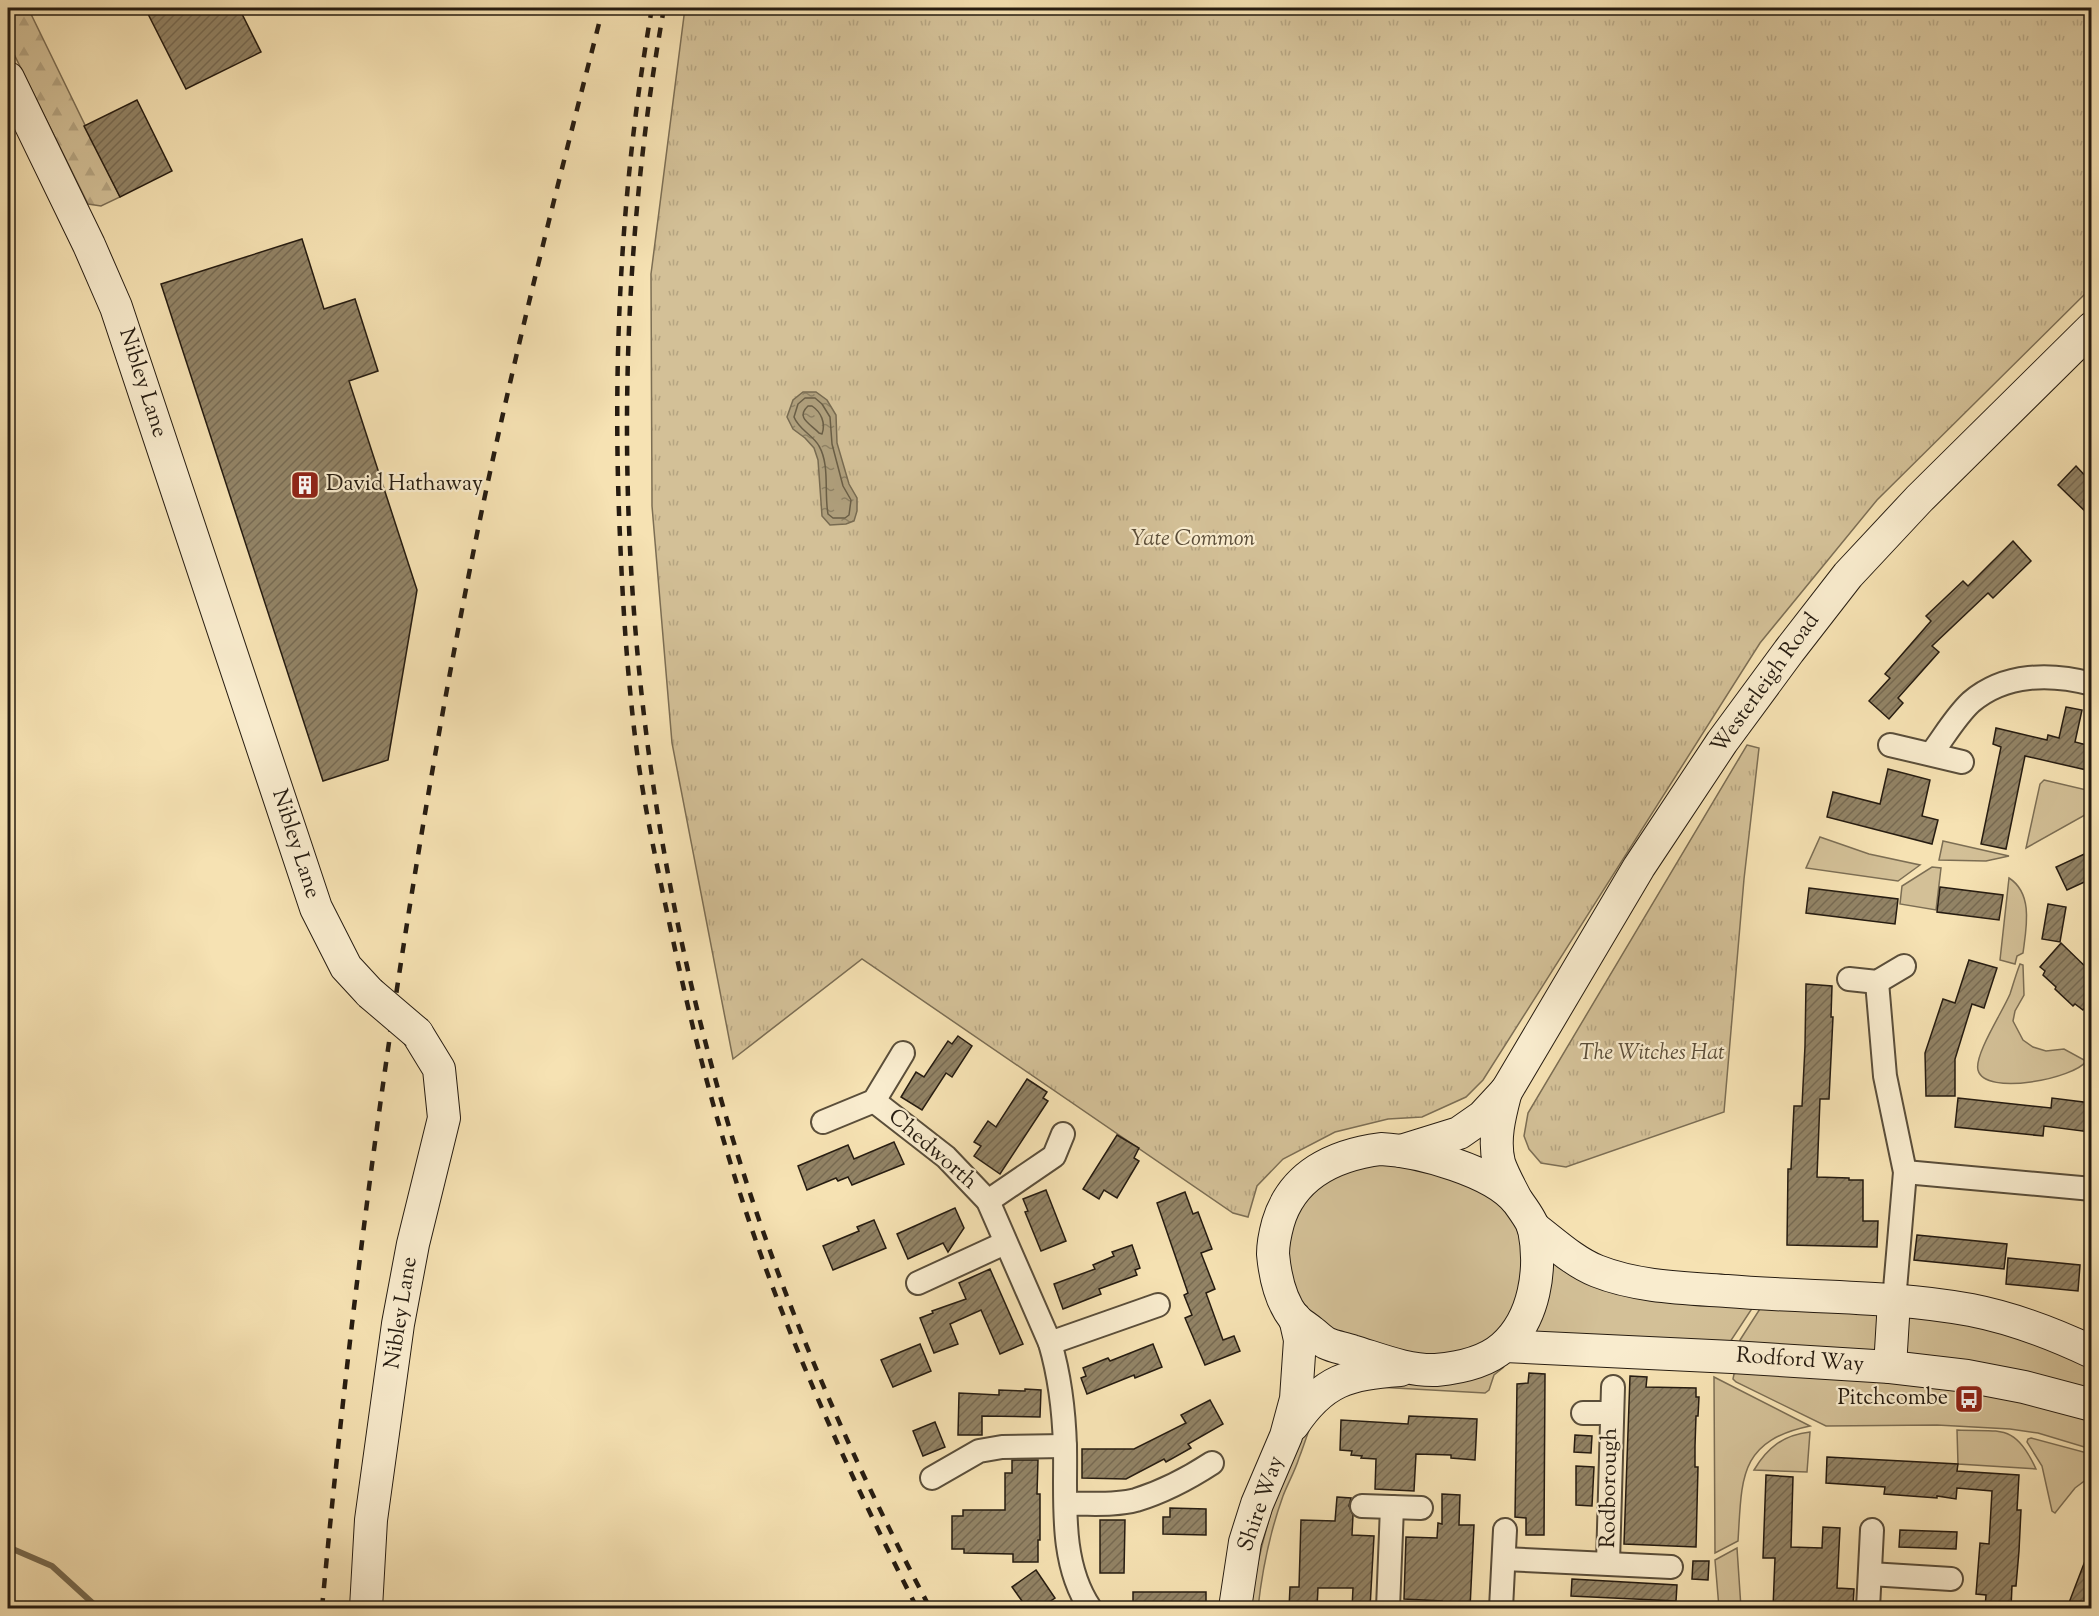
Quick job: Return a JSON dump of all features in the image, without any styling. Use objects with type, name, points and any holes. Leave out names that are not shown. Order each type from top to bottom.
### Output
[{"type":"street","name":"Nibley Lane","points":[[8,78],[89,245],[116,307],[316,908],[346,967],[370,993],[417,1033],[439,1069],[444,1118],[413,1244],[398,1324],[371,1520],[366,1608]]},
{"type":"street","name":"Westerleigh Road","points":[[1401,1151],[1459,1133],[1482,1117],[1506,1090],[1639,867],[1722,742],[1796,641],[1848,575],[1918,499],[2091,328]]},
{"type":"street","points":[[1931,754],[1970,703],[1985,692],[2038,676],[2064,677],[2091,684]]},
{"type":"street","points":[[1890,745],[1962,762]]},
{"type":"street","points":[[1849,979],[1877,982],[1904,966]]},
{"type":"street","points":[[1877,982],[1885,1076],[1905,1172],[1890,1367]]},
{"type":"street","name":"Chedworth","points":[[824,1122],[874,1101],[903,1053]]},
{"type":"street","name":"Westerleigh Road","points":[[1506,1090],[1498,1122],[1497,1149],[1500,1164],[1516,1200]]},
{"type":"street","name":"Chedworth","points":[[874,1101],[946,1157],[988,1201],[1050,1343],[1057,1365],[1065,1446],[1066,1532],[1069,1553],[1076,1579],[1090,1608]]},
{"type":"street","name":"Chedworth","points":[[988,1201],[1054,1156],[1063,1134]]},
{"type":"street","points":[[1533,1227],[1536,1266],[1533,1298],[1523,1323],[1505,1346],[1491,1356],[1462,1366],[1434,1370],[1400,1366],[1326,1343],[1295,1318],[1282,1296],[1275,1270],[1273,1243],[1283,1208],[1303,1180],[1335,1160],[1361,1152],[1381,1149],[1401,1151],[1473,1170],[1493,1181],[1516,1200],[1533,1227],[1594,1270],[1620,1279],[1661,1286],[1894,1301],[1972,1310],[2013,1321],[2074,1343],[2091,1352]]},
{"type":"street","points":[[1905,1172],[2091,1189]]},
{"type":"street","points":[[918,1283],[1005,1243]]},
{"type":"street","points":[[1050,1343],[1158,1305]]},
{"type":"street","name":"Shire Way","points":[[1235,1608],[1245,1542],[1257,1503],[1286,1436],[1296,1399],[1300,1340],[1295,1318]]},
{"type":"street","name":"Rodford Way","points":[[1505,1346],[1890,1367],[1967,1376],[2024,1387],[2091,1405]]},
{"type":"street","name":"Shire Way","points":[[1286,1436],[1307,1404],[1323,1389],[1347,1377],[1419,1368]]},
{"type":"street","name":"Rodborough","points":[[1608,1563],[1613,1387]]},
{"type":"street","name":"Rodborough","points":[[1583,1413],[1611,1413]]},
{"type":"street","points":[[932,1478],[979,1451],[1002,1447],[1065,1446]]},
{"type":"street","points":[[1065,1503],[1135,1500],[1194,1475],[1212,1463]]},
{"type":"street","points":[[1362,1506],[1421,1508]]},
{"type":"street","points":[[1388,1608],[1392,1507]]},
{"type":"street","points":[[1501,1608],[1505,1530]]},
{"type":"street","points":[[1868,1608],[1872,1530]]},
{"type":"street","name":"Rodborough","points":[[1504,1559],[1671,1567]]},
{"type":"street","points":[[1870,1574],[1950,1579]]},
{"type":"green space","points":[[8,8],[28,8],[120,197],[101,206],[88,204],[8,42]]},
{"type":"green space","name":"Yate Common","points":[[685,8],[2091,8],[2091,288],[1877,500],[1760,643],[1483,1080],[1466,1097],[1422,1117],[1388,1119],[1335,1132],[1283,1159],[1257,1186],[1248,1217],[1233,1213],[862,959],[733,1059],[672,743],[652,506],[651,274]]},
{"type":"green space","name":"The Witches Hat","points":[[1747,745],[1759,748],[1744,879],[1724,1112],[1566,1167],[1541,1163],[1529,1149],[1524,1136],[1528,1113]]},
{"type":"green space","points":[[2044,780],[2091,791],[2091,794],[2085,815],[2026,848],[2040,784]]},
{"type":"green space","points":[[1820,837],[1869,854],[1920,865],[1898,881],[1806,868]]},
{"type":"green space","points":[[1943,841],[2009,856],[1986,861],[1939,860]]},
{"type":"green space","points":[[1932,867],[1941,868],[1936,910],[1900,904],[1902,886]]},
{"type":"green space","points":[[2009,878],[2022,893],[2026,912],[2023,953],[2017,956],[2015,964],[2000,960]]},
{"type":"green space","points":[[2020,964],[2023,965],[2024,995],[2015,1011],[2013,1021],[2023,1040],[2033,1047],[2046,1051],[2064,1049],[2086,1061],[2066,1073],[2049,1078],[2013,1084],[1996,1082],[1984,1078],[1978,1070],[1978,1063],[1980,1054],[2010,994]]},
{"type":"green space","points":[[1374,1160],[1471,1181],[1514,1217],[1528,1260],[1511,1321],[1477,1349],[1432,1358],[1330,1331],[1298,1301],[1291,1280],[1287,1240],[1297,1209],[1321,1181]]},
{"type":"green space","points":[[1551,1259],[1753,1307],[1728,1345],[1530,1335]]},
{"type":"green space","points":[[1765,1301],[1881,1309],[1879,1347],[1874,1351],[1741,1345],[1740,1340]]},
{"type":"green space","points":[[1906,1314],[2010,1333],[2091,1367],[2091,1393],[1914,1356],[1906,1352]]},
{"type":"green space","points":[[1504,1367],[1494,1375],[1489,1390],[1485,1393],[1359,1386],[1330,1396],[1319,1409],[1312,1423],[1278,1510],[1267,1552],[1258,1608],[1249,1608],[1277,1492],[1305,1419],[1317,1401],[1337,1386],[1361,1377],[1376,1376],[1442,1384],[1473,1378]]},
{"type":"green space","points":[[1743,1369],[1894,1374],[2091,1414],[2091,1449],[2038,1433],[2010,1429],[1937,1425],[1826,1426],[1736,1382],[1733,1379],[1734,1374]]},
{"type":"green space","points":[[1714,1377],[1810,1426],[1786,1433],[1769,1442],[1757,1453],[1748,1466],[1744,1481],[1738,1541],[1715,1553]]},
{"type":"green space","points":[[1957,1430],[2005,1433],[2021,1444],[2036,1469],[1958,1464]]},
{"type":"green space","points":[[1810,1432],[1807,1472],[1754,1470],[1764,1455],[1777,1444],[1792,1436]]},
{"type":"green space","points":[[2031,1438],[2091,1454],[2091,1476],[2075,1488],[2055,1513],[2052,1511],[2042,1466],[2027,1442]]},
{"type":"green space","points":[[1737,1548],[1741,1608],[1719,1608],[1715,1560]]},
{"type":"water","points":[[803,392],[816,392],[827,400],[836,415],[837,443],[849,484],[857,498],[854,521],[846,524],[830,525],[822,516],[818,460],[814,448],[793,429],[787,417],[793,400]]},
{"type":"building","points":[[145,8],[239,8],[261,52],[186,89]]},
{"type":"building","points":[[137,100],[172,171],[120,197],[84,126]]},
{"type":"building","name":"David Hathaway","points":[[302,239],[324,309],[355,299],[378,371],[349,381],[417,590],[388,760],[323,781],[161,284]]},
{"type":"building","points":[[2076,466],[2091,482],[2091,517],[2058,485]]},
{"type":"building","points":[[2013,541],[2031,561],[1993,598],[1988,593],[1932,646],[1939,652],[1898,698],[1903,703],[1889,719],[1869,701],[1890,678],[1885,674],[1931,621],[1926,616],[1963,581],[1968,586]]},
{"type":"building","points":[[2066,707],[2082,710],[2075,742],[2091,746],[2091,771],[2025,756],[2006,849],[1981,844],[2001,747],[1993,744],[1996,728],[2047,740],[2048,735],[2059,738]]},
{"type":"building","points":[[1888,769],[1930,780],[1922,816],[1938,820],[1932,844],[1827,817],[1833,792],[1880,804]]},
{"type":"building","points":[[2091,851],[2091,879],[2067,890],[2056,867]]},
{"type":"building","points":[[1940,887],[2003,895],[1999,920],[1937,912]]},
{"type":"building","points":[[1809,888],[1898,899],[1895,924],[1806,913]]},
{"type":"building","points":[[2048,904],[2066,907],[2060,942],[2042,939]]},
{"type":"building","points":[[2061,943],[2091,972],[2091,1001],[2083,1010],[2075,1004],[2073,1006],[2055,989],[2056,987],[2043,975],[2045,971],[2040,967]]},
{"type":"building","points":[[1969,960],[1997,968],[1984,1008],[1972,1004],[1955,1059],[1955,1096],[1926,1096],[1925,1053],[1943,999],[1955,1003]]},
{"type":"building","points":[[1806,984],[1832,986],[1831,1017],[1833,1017],[1829,1099],[1820,1099],[1817,1177],[1863,1180],[1863,1221],[1878,1221],[1877,1247],[1787,1245],[1788,1169],[1791,1169],[1794,1106],[1802,1106]]},
{"type":"building","points":[[958,1036],[972,1046],[952,1077],[946,1073],[922,1110],[901,1097],[916,1072],[924,1077],[948,1041],[952,1044]]},
{"type":"building","points":[[1027,1079],[1047,1092],[1043,1098],[1048,1101],[1000,1174],[974,1156],[981,1146],[974,1142],[988,1121],[996,1127]]},
{"type":"building","points":[[1958,1098],[2051,1108],[2052,1098],[2091,1103],[2090,1132],[2044,1126],[2043,1136],[1955,1127]]},
{"type":"building","points":[[1117,1135],[1139,1148],[1134,1158],[1139,1161],[1117,1198],[1104,1190],[1099,1199],[1083,1189]]},
{"type":"building","points":[[894,1142],[904,1164],[852,1185],[848,1177],[838,1181],[836,1178],[807,1190],[798,1166],[848,1145],[854,1159]]},
{"type":"building","points":[[1046,1190],[1066,1241],[1041,1251],[1025,1212],[1028,1211],[1023,1199]]},
{"type":"building","points":[[1185,1192],[1193,1214],[1198,1212],[1212,1249],[1201,1253],[1215,1289],[1206,1293],[1223,1340],[1234,1336],[1240,1351],[1205,1365],[1185,1318],[1192,1315],[1184,1295],[1188,1293],[1157,1203]]},
{"type":"building","points":[[955,1208],[964,1228],[948,1252],[943,1243],[908,1259],[897,1234]]},
{"type":"building","points":[[874,1220],[886,1248],[833,1270],[823,1246],[859,1231],[857,1227]]},
{"type":"building","points":[[1917,1235],[2007,1244],[2004,1269],[1914,1260]]},
{"type":"building","points":[[1132,1245],[1140,1268],[1135,1270],[1137,1275],[1099,1289],[1101,1294],[1063,1309],[1054,1284],[1095,1269],[1093,1265],[1114,1256],[1112,1252]]},
{"type":"building","points":[[2008,1258],[2080,1265],[2078,1291],[2006,1284]]},
{"type":"building","points":[[990,1269],[1023,1344],[1000,1354],[981,1310],[950,1324],[958,1344],[934,1353],[920,1318],[933,1313],[932,1311],[966,1299],[959,1283]]},
{"type":"building","points":[[920,1344],[931,1371],[893,1387],[881,1360]]},
{"type":"building","points":[[1153,1344],[1162,1367],[1135,1378],[1134,1375],[1087,1394],[1081,1378],[1086,1376],[1083,1368],[1108,1358],[1110,1361]]},
{"type":"building","points":[[1529,1373],[1545,1374],[1544,1535],[1526,1535],[1526,1518],[1515,1517],[1517,1384],[1528,1383]]},
{"type":"building","points":[[1630,1376],[1647,1377],[1646,1387],[1696,1388],[1696,1397],[1699,1397],[1695,1446],[1695,1467],[1698,1467],[1696,1547],[1624,1544]]},
{"type":"building","points":[[1025,1389],[1041,1390],[1040,1417],[982,1416],[982,1435],[958,1435],[959,1393],[999,1395],[999,1390],[1025,1391]]},
{"type":"building","points":[[1210,1400],[1223,1424],[1188,1444],[1191,1448],[1166,1462],[1164,1459],[1126,1479],[1082,1478],[1082,1449],[1134,1449],[1186,1423],[1181,1415]]},
{"type":"building","points":[[1409,1416],[1477,1419],[1475,1460],[1451,1458],[1451,1455],[1416,1454],[1414,1491],[1375,1489],[1376,1459],[1361,1458],[1362,1456],[1351,1455],[1352,1451],[1340,1450],[1341,1420],[1408,1424]]},
{"type":"building","points":[[935,1422],[945,1447],[923,1456],[913,1431]]},
{"type":"building","points":[[1575,1435],[1592,1436],[1591,1453],[1574,1452]]},
{"type":"building","points":[[1827,1457],[1958,1464],[1957,1471],[2019,1475],[2017,1510],[2021,1510],[2019,1551],[2016,1586],[2012,1586],[2011,1608],[1985,1608],[1986,1595],[1976,1594],[1980,1543],[1989,1544],[1992,1491],[1957,1488],[1956,1499],[1884,1494],[1885,1487],[1826,1483]]},
{"type":"building","points":[[1012,1460],[1038,1460],[1037,1494],[1040,1494],[1040,1540],[1038,1540],[1038,1562],[1013,1562],[1013,1554],[964,1553],[964,1549],[952,1549],[952,1516],[963,1516],[963,1510],[1005,1510],[1005,1473],[1012,1473]]},
{"type":"building","points":[[1576,1466],[1594,1467],[1592,1506],[1576,1505]]},
{"type":"building","points":[[1766,1475],[1793,1477],[1791,1547],[1822,1548],[1823,1527],[1840,1528],[1837,1588],[1854,1589],[1853,1605],[1809,1604],[1809,1608],[1773,1608],[1775,1558],[1763,1558]]},
{"type":"building","points":[[1442,1494],[1460,1495],[1459,1525],[1474,1525],[1470,1608],[1441,1608],[1442,1601],[1404,1599],[1406,1537],[1437,1538],[1438,1523],[1442,1524]]},
{"type":"building","points":[[1337,1497],[1351,1498],[1349,1506],[1353,1515],[1352,1535],[1374,1536],[1370,1608],[1352,1608],[1353,1588],[1318,1588],[1317,1608],[1289,1608],[1290,1587],[1299,1587],[1301,1520],[1335,1521]]},
{"type":"building","points":[[1170,1508],[1206,1509],[1206,1535],[1163,1534],[1163,1517],[1170,1517]]},
{"type":"building","points":[[1100,1520],[1125,1520],[1124,1573],[1100,1573]]},
{"type":"building","points":[[1900,1530],[1957,1532],[1956,1549],[1899,1547]]},
{"type":"building","points":[[2090,1548],[2091,1608],[2067,1608],[2075,1587]]},
{"type":"building","points":[[1693,1561],[1709,1561],[1708,1580],[1692,1579]]},
{"type":"building","points":[[1036,1570],[1055,1598],[1040,1608],[1027,1608],[1012,1587]]},
{"type":"building","points":[[1572,1579],[1677,1585],[1676,1601],[1571,1596]]},
{"type":"building","points":[[1133,1592],[1206,1592],[1206,1608],[1133,1608]]},
{"type":"waterway","points":[[8,1547],[52,1566],[98,1608]]},
{"type":"railway","points":[[322,1608],[367,1200],[428,793],[479,524],[507,394],[603,8]]},
{"type":"railway","points":[[652,8],[641,73],[626,205],[618,338],[620,537],[624,621],[638,760],[659,873],[690,1017],[744,1206],[774,1291],[811,1383],[873,1519],[917,1608]]},
{"type":"railway","points":[[664,8],[641,170],[629,333],[628,498],[638,662],[659,825],[692,986],[734,1145],[788,1299],[820,1378],[891,1532],[930,1608]]},
{"type":"place","name":"David Hathaway","points":[[305,485]]},
{"type":"place","name":"Pitchcombe","points":[[1969,1399]]}]
